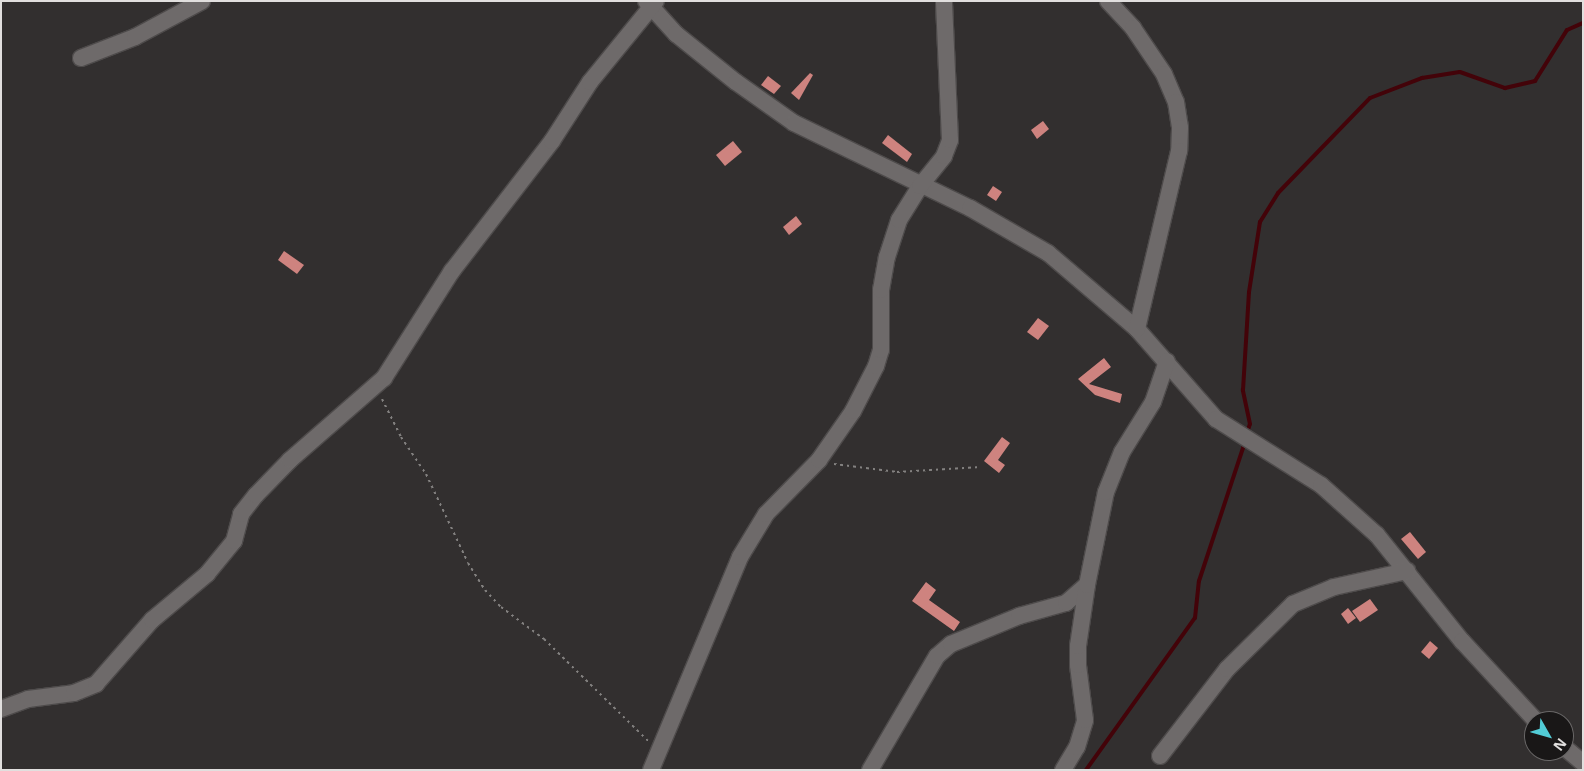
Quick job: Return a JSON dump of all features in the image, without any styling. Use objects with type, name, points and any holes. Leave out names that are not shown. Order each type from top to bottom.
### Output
[{"type":"street","points":[[80,58],[136,37],[202,1]]},
{"type":"street","points":[[651,770],[740,557],[766,514],[820,460],[853,411],[876,366],[881,350],[883,271],[899,220],[920,186],[944,156],[950,140],[944,1]]},
{"type":"street","points":[[1108,1],[1133,28],[1164,74],[1176,102],[1180,128],[1178,151],[1137,329]]},
{"type":"street","points":[[1,709],[28,699],[85,690],[107,675],[152,620],[199,583],[222,557],[238,534],[242,514],[256,495],[290,460],[376,388],[452,271],[552,141],[590,82],[651,3],[676,34],[721,70],[794,123],[1033,242],[1137,329],[1216,419],[1321,485],[1377,535],[1407,570],[1462,642],[1527,711]]},
{"type":"street","points":[[1063,770],[1077,747],[1085,720],[1078,665],[1087,585],[1108,486],[1122,452],[1153,402],[1166,361]]},
{"type":"street","points":[[1160,756],[1227,669],[1293,604],[1334,587],[1407,570]]},
{"type":"street","points":[[870,770],[937,656],[951,644],[1019,616],[1066,603],[1087,585]]},
{"type":"path","points":[[376,388],[401,437],[426,474],[468,563],[485,590],[501,607],[544,639],[659,752]]},
{"type":"path","points":[[820,460],[888,471],[980,467]]},
{"type":"building","points":[[810,73],[813,75],[799,100],[791,93]]},
{"type":"building","points":[[768,76],[781,86],[774,94],[761,85]]},
{"type":"building","points":[[1043,121],[1049,129],[1037,139],[1031,130]]},
{"type":"building","points":[[888,135],[912,154],[907,162],[882,143]]},
{"type":"building","points":[[733,141],[742,152],[725,166],[716,155]]},
{"type":"building","points":[[993,186],[1002,192],[996,201],[987,195]]},
{"type":"building","points":[[796,216],[802,224],[789,235],[783,227]]},
{"type":"building","points":[[284,251],[304,265],[297,274],[278,260]]},
{"type":"building","points":[[1038,318],[1049,326],[1038,340],[1027,332]]},
{"type":"building","points":[[1104,358],[1111,367],[1089,384],[1122,394],[1120,403],[1095,395],[1078,379]]},
{"type":"building","points":[[1002,437],[1010,443],[998,460],[1005,465],[999,473],[984,461]]},
{"type":"building","points":[[1410,532],[1426,552],[1418,559],[1401,539]]},
{"type":"building","points":[[926,582],[936,590],[929,600],[960,622],[954,631],[912,601]]},
{"type":"building","points":[[1370,599],[1378,610],[1360,622],[1352,611]]},
{"type":"building","points":[[1348,608],[1356,618],[1348,624],[1341,614]]},
{"type":"building","points":[[1430,641],[1438,648],[1429,659],[1421,652]]},
{"type":"waterway","points":[[1247,433],[1250,424],[1243,390],[1249,292],[1260,222],[1278,193],[1370,98],[1422,78],[1460,72],[1505,88],[1535,81],[1567,30],[1583,23]]},
{"type":"waterway","points":[[1086,770],[1195,618],[1199,581],[1245,442]]}]
